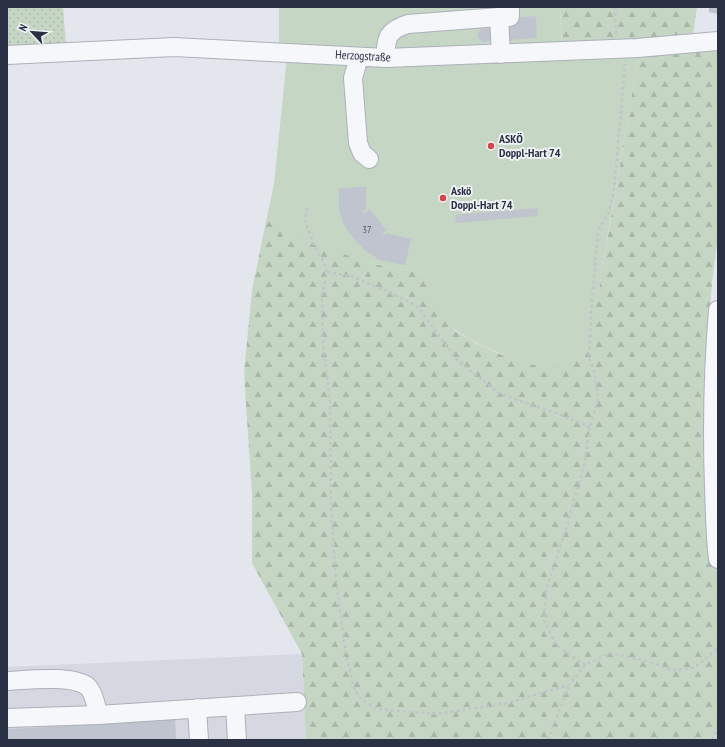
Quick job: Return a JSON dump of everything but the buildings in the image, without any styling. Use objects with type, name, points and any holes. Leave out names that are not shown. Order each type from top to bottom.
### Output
[{"type":"street","points":[[386,58],[386,40],[397,28],[408,24],[504,12],[500,54]]},
{"type":"street","name":"Herzogstraße","points":[[7,55],[174,47],[386,58],[622,48],[718,41]]},
{"type":"street","points":[[359,57],[353,78],[358,143],[362,153],[370,159]]},
{"type":"street","points":[[718,310],[714,356],[714,467],[716,545],[718,559]]},
{"type":"street","points":[[7,681],[59,679],[75,681],[88,687],[97,706],[98,715]]},
{"type":"street","points":[[7,718],[98,715],[297,702]]},
{"type":"street","points":[[235,706],[237,740]]},
{"type":"street","points":[[197,708],[199,740]]},
{"type":"path","points":[[585,665],[556,645],[544,620],[546,590],[568,522],[585,461],[590,427],[598,399],[595,374],[589,357],[598,232],[609,211],[614,192],[622,48],[615,7]]},
{"type":"path","points":[[307,208],[305,222],[315,247],[324,262],[327,272],[322,296],[324,345],[330,401],[331,507],[336,574],[346,654],[354,688],[359,697],[376,708],[437,714],[507,703],[569,685]]},
{"type":"path","points":[[327,272],[351,276],[417,306],[458,361],[499,392],[590,427]]},
{"type":"path","points":[[548,740],[569,685],[585,665],[610,653],[646,661],[672,670],[694,668],[718,648]]},
{"type":"path","points":[[712,740],[718,727]]},
{"type":"shaded area","points":[[302,654],[306,740],[7,740],[7,667]]},
{"type":"green space","points":[[7,7],[63,7],[66,45],[7,50]]},
{"type":"green space","name":"Askö Doppl-Hart 74","points":[[279,7],[560,7],[562,55],[639,52],[595,313],[589,339],[580,358],[561,366],[538,366],[516,360],[486,347],[457,331],[441,316],[430,295],[425,274],[374,264],[331,250],[294,234],[268,212],[274,184],[287,57],[386,54],[279,47]]},
{"type":"green space","points":[[560,7],[697,7],[693,35],[562,45]]},
{"type":"green space","points":[[718,46],[718,236],[708,333],[718,363],[718,740],[306,740],[302,654],[252,563],[252,495],[244,373],[252,290],[268,212],[294,234],[374,264],[425,274],[430,295],[455,331],[502,355],[589,339],[598,295],[639,52]]},
{"type":"place","name":"ASKÖ Doppl-Hart 74","points":[[491,146]]},
{"type":"place","name":"Askö Doppl-Hart 74","points":[[443,198]]}]
